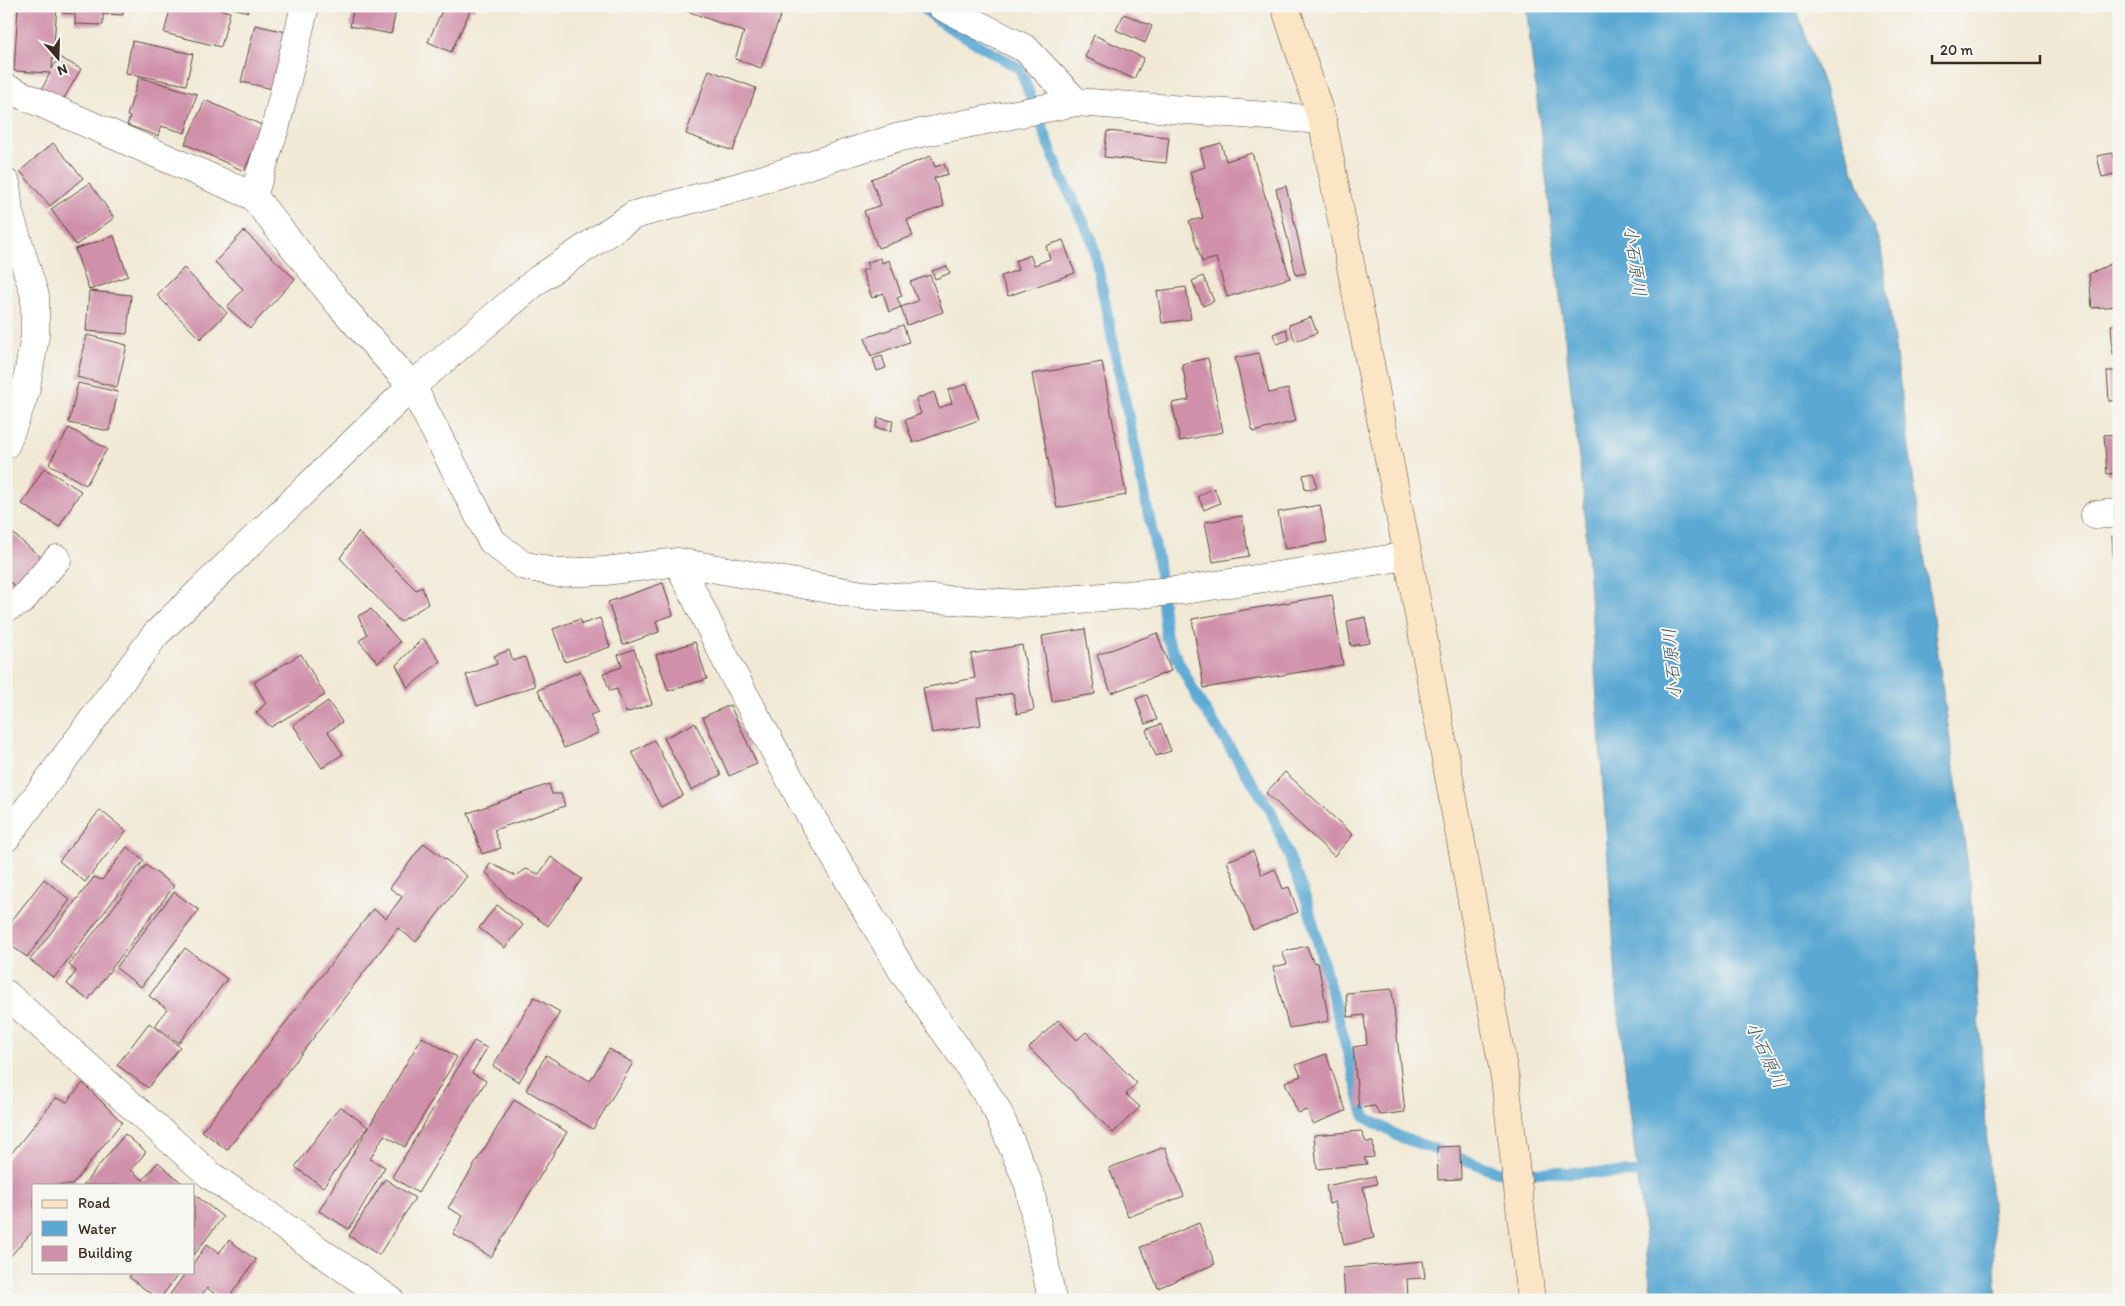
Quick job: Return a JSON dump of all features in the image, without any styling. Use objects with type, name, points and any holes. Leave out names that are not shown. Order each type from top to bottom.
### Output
[{"type":"street","points":[[253,196],[276,125],[305,6]]},
{"type":"street","points":[[941,6],[1026,49],[1076,102]]},
{"type":"street","points":[[1285,6],[1322,120],[1408,556],[1505,1080],[1531,1300]]},
{"type":"street","points":[[6,98],[6,88],[253,196],[340,305],[412,386],[492,541],[522,565],[558,573],[605,571],[678,562],[863,595],[1021,604],[1184,590],[1408,556]]},
{"type":"street","points":[[6,838],[155,635],[412,386],[539,279],[634,215],[738,187],[896,138],[1076,102],[1322,120]]},
{"type":"street","points":[[6,183],[9,213],[35,296],[34,336],[25,393],[6,444]]},
{"type":"street","points":[[6,608],[21,601],[57,559]]},
{"type":"street","points":[[678,562],[732,672],[803,804],[906,976],[965,1060],[997,1110],[1029,1185],[1052,1300]]},
{"type":"street","points":[[6,994],[210,1175],[390,1300]]},
{"type":"water","name":"小石原川","points":[[1526,6],[1795,6],[1881,248],[1971,889],[1997,1300],[1652,1300],[1618,1007],[1583,492]]},
{"type":"building","points":[[18,6],[57,6],[52,69],[59,57],[81,69],[63,100],[42,89],[50,73],[14,71]]},
{"type":"building","points":[[62,6],[123,6],[123,15],[103,14],[103,25],[75,24],[75,14],[62,13]]},
{"type":"building","points":[[171,6],[207,6],[230,12],[221,47],[164,33]]},
{"type":"building","points":[[225,6],[249,6],[248,12]]},
{"type":"building","points":[[354,6],[397,6],[391,34],[350,26]]},
{"type":"building","points":[[444,6],[475,6],[474,11],[471,9],[451,52],[428,42]]},
{"type":"building","points":[[674,6],[784,6],[761,68],[735,59],[744,32]]},
{"type":"building","points":[[1124,14],[1152,26],[1145,43],[1116,30]]},
{"type":"building","points":[[255,25],[291,33],[278,90],[241,82]]},
{"type":"building","points":[[1094,35],[1144,58],[1134,79],[1085,57]]},
{"type":"building","points":[[132,41],[193,54],[186,85],[126,73]]},
{"type":"building","points":[[709,70],[756,88],[733,151],[686,134]]},
{"type":"building","points":[[139,77],[197,94],[185,133],[161,126],[158,136],[127,125],[130,117],[127,116]]},
{"type":"building","points":[[205,100],[264,126],[244,171],[185,144]]},
{"type":"building","points":[[1107,131],[1169,137],[1166,163],[1104,157]]},
{"type":"building","points":[[53,143],[83,178],[50,206],[20,171]]},
{"type":"building","points":[[1221,143],[1226,161],[1252,153],[1290,278],[1227,297],[1216,258],[1202,262],[1189,221],[1203,218],[1190,172],[1205,167],[1200,149]]},
{"type":"building","points":[[2113,153],[2118,173],[2102,177],[2097,156]]},
{"type":"building","points":[[931,156],[935,167],[944,164],[948,174],[934,178],[944,206],[907,220],[913,236],[878,248],[864,211],[881,205],[871,179]]},
{"type":"building","points":[[90,183],[114,218],[76,245],[51,209]]},
{"type":"building","points":[[1286,186],[1306,273],[1296,275],[1276,189]]},
{"type":"building","points":[[244,231],[295,279],[250,328],[227,307],[243,289],[215,262]]},
{"type":"building","points":[[114,236],[128,276],[89,290],[75,249]]},
{"type":"building","points":[[1063,240],[1075,273],[1008,296],[1001,276],[1018,270],[1015,261],[1030,255],[1034,265],[1050,259],[1046,246]]},
{"type":"building","points":[[880,258],[882,263],[889,260],[902,296],[897,298],[901,307],[889,312],[883,293],[872,298],[862,271],[869,268],[866,263]]},
{"type":"building","points":[[2119,260],[2119,306],[2092,308],[2089,274]]},
{"type":"building","points":[[947,266],[950,273],[935,279],[932,271]]},
{"type":"building","points":[[184,268],[227,313],[200,339],[157,295]]},
{"type":"building","points":[[930,275],[943,312],[907,325],[901,307],[918,301],[910,282]]},
{"type":"building","points":[[1203,276],[1214,301],[1203,306],[1192,281]]},
{"type":"building","points":[[1186,287],[1191,319],[1162,323],[1157,291]]},
{"type":"building","points":[[89,291],[131,295],[127,334],[86,331]]},
{"type":"building","points":[[1311,317],[1317,333],[1295,341],[1289,325]]},
{"type":"building","points":[[903,325],[909,342],[871,356],[865,338]]},
{"type":"building","points":[[2111,325],[2119,325],[2119,353],[2113,354]]},
{"type":"building","points":[[1286,329],[1289,340],[1277,344],[1273,334]]},
{"type":"building","points":[[87,335],[127,345],[117,387],[77,377]]},
{"type":"building","points":[[1259,353],[1269,393],[1288,389],[1296,421],[1253,432],[1235,358]]},
{"type":"building","points":[[882,356],[886,368],[877,371],[873,359]]},
{"type":"building","points":[[1208,358],[1223,432],[1180,441],[1172,403],[1189,400],[1182,364]]},
{"type":"building","points":[[1102,362],[1126,495],[1057,508],[1032,374]]},
{"type":"building","points":[[2107,371],[2119,371],[2119,400],[2109,401]]},
{"type":"building","points":[[78,383],[118,392],[109,431],[69,423]]},
{"type":"building","points":[[967,384],[979,420],[913,443],[905,420],[921,414],[916,399],[934,392],[939,408],[952,403],[948,390]]},
{"type":"building","points":[[878,418],[893,421],[891,431],[876,428]]},
{"type":"building","points":[[69,428],[107,449],[86,485],[49,464]]},
{"type":"building","points":[[2119,434],[2119,473],[2107,474],[2104,435]]},
{"type":"building","points":[[44,468],[81,491],[59,527],[22,504]]},
{"type":"building","points":[[1314,473],[1317,488],[1305,490],[1303,475]]},
{"type":"building","points":[[1214,488],[1220,503],[1204,510],[1198,496]]},
{"type":"building","points":[[1320,505],[1327,542],[1285,549],[1278,512]]},
{"type":"building","points":[[1242,516],[1249,556],[1213,562],[1205,522]]},
{"type":"building","points":[[11,532],[43,559],[17,588],[6,579],[6,537]]},
{"type":"building","points":[[358,532],[416,590],[422,587],[428,604],[400,622],[340,558]]},
{"type":"building","points":[[2112,536],[2119,536],[2119,586],[2115,587]]},
{"type":"building","points":[[663,583],[673,615],[656,621],[659,632],[623,645],[608,602]]},
{"type":"building","points":[[1332,595],[1343,665],[1204,688],[1192,619]]},
{"type":"building","points":[[371,609],[400,642],[378,663],[359,641],[367,634],[358,616]]},
{"type":"building","points":[[1365,617],[1370,643],[1351,646],[1347,621]]},
{"type":"building","points":[[600,618],[610,647],[565,662],[553,629],[580,619],[582,624]]},
{"type":"building","points":[[1085,629],[1095,694],[1052,701],[1042,636]]},
{"type":"building","points":[[1157,633],[1171,671],[1111,693],[1097,655]]},
{"type":"building","points":[[423,638],[440,661],[408,688],[396,665]]},
{"type":"building","points":[[695,642],[707,679],[668,691],[656,655]]},
{"type":"building","points":[[1022,645],[1034,710],[1017,714],[1013,693],[977,699],[981,725],[932,733],[923,688],[975,678],[971,654]]},
{"type":"building","points":[[634,649],[652,704],[626,713],[617,689],[610,691],[603,673],[622,667],[618,655]]},
{"type":"building","points":[[509,650],[513,661],[525,657],[535,686],[477,706],[466,675],[497,664],[494,656]]},
{"type":"building","points":[[301,654],[325,695],[271,727],[256,713],[266,703],[254,682]]},
{"type":"building","points":[[581,671],[598,712],[590,715],[598,733],[564,748],[538,690]]},
{"type":"building","points":[[1147,695],[1157,720],[1145,724],[1136,699]]},
{"type":"building","points":[[328,701],[342,722],[328,732],[343,754],[322,768],[293,725]]},
{"type":"building","points":[[730,705],[757,764],[729,776],[703,717]]},
{"type":"building","points":[[695,723],[721,775],[691,790],[664,738]]},
{"type":"building","points":[[1161,724],[1171,751],[1156,756],[1146,730]]},
{"type":"building","points":[[654,740],[683,795],[661,807],[632,752]]},
{"type":"building","points":[[1285,772],[1353,835],[1334,856],[1266,793]]},
{"type":"building","points":[[549,784],[552,794],[561,794],[565,806],[494,830],[501,848],[482,854],[468,813]]},
{"type":"building","points":[[100,810],[126,831],[85,882],[59,861]]},
{"type":"building","points":[[424,843],[467,876],[416,942],[398,928],[227,1150],[202,1131],[373,909],[386,918],[402,897],[390,888]]},
{"type":"building","points":[[127,847],[144,860],[54,978],[30,960],[94,877],[102,880]]},
{"type":"building","points":[[1253,851],[1262,875],[1275,869],[1283,889],[1289,887],[1298,912],[1253,930],[1227,861]]},
{"type":"building","points":[[551,857],[582,879],[548,926],[507,897],[486,872],[490,863],[516,876],[526,869],[539,874]]},
{"type":"building","points":[[146,865],[174,886],[88,1000],[67,984],[76,971],[69,965]]},
{"type":"building","points":[[44,879],[70,900],[27,957],[6,942],[6,928]]},
{"type":"building","points":[[174,892],[199,910],[141,987],[116,968]]},
{"type":"building","points":[[497,905],[523,925],[505,948],[479,928]]},
{"type":"building","points":[[1307,946],[1313,962],[1318,963],[1329,1021],[1289,1028],[1273,967],[1287,964],[1282,952]]},
{"type":"building","points":[[185,948],[227,979],[179,1043],[155,1026],[167,1009],[149,996]]},
{"type":"building","points":[[1392,989],[1405,1112],[1380,1115],[1375,1106],[1359,1108],[1353,1047],[1367,1045],[1364,1015],[1348,1017],[1346,993]]},
{"type":"building","points":[[534,997],[560,1012],[519,1082],[493,1066]]},
{"type":"building","points":[[1058,1020],[1077,1040],[1086,1032],[1137,1083],[1126,1094],[1140,1107],[1113,1133],[1029,1048]]},
{"type":"building","points":[[149,1023],[180,1047],[148,1088],[117,1065]]},
{"type":"building","points":[[422,1037],[457,1057],[405,1147],[384,1135],[370,1159],[385,1167],[349,1229],[319,1211]]},
{"type":"building","points":[[474,1041],[487,1048],[472,1073],[486,1081],[418,1193],[392,1177]]},
{"type":"building","points":[[609,1049],[633,1063],[593,1129],[526,1090],[546,1055],[590,1081]]},
{"type":"building","points":[[1326,1054],[1346,1111],[1313,1124],[1307,1110],[1298,1113],[1285,1082],[1301,1076],[1296,1065]]},
{"type":"building","points":[[83,1083],[122,1122],[73,1184],[32,1184],[32,1232],[6,1261],[6,1160],[56,1098],[67,1102]]},
{"type":"building","points":[[514,1100],[567,1132],[491,1257],[453,1234],[463,1216],[448,1208]]},
{"type":"building","points":[[340,1106],[368,1127],[323,1187],[295,1167]]},
{"type":"building","points":[[1361,1131],[1366,1142],[1373,1142],[1374,1157],[1364,1158],[1367,1164],[1317,1169],[1314,1135]]},
{"type":"building","points":[[125,1134],[146,1152],[131,1170],[143,1180],[158,1162],[183,1184],[84,1184]]},
{"type":"building","points":[[1460,1146],[1461,1179],[1438,1180],[1437,1147]]},
{"type":"building","points":[[1165,1147],[1184,1196],[1128,1217],[1109,1168]]},
{"type":"building","points":[[1375,1176],[1377,1184],[1363,1187],[1374,1238],[1344,1245],[1335,1202],[1329,1204],[1326,1186]]},
{"type":"building","points":[[385,1179],[415,1198],[379,1255],[349,1236]]},
{"type":"building","points":[[195,1195],[223,1217],[195,1254]]},
{"type":"building","points":[[1199,1223],[1215,1264],[1158,1288],[1141,1247]]},
{"type":"building","points":[[229,1240],[256,1260],[227,1300],[223,1300],[207,1288],[198,1300],[166,1300],[185,1274],[195,1274],[195,1261],[207,1244],[219,1253]]},
{"type":"building","points":[[1423,1261],[1425,1278],[1407,1279],[1408,1300],[1345,1300],[1343,1268]]},
{"type":"building","points":[[131,1274],[178,1274],[159,1300],[129,1277]]},
{"type":"waterway","points":[[920,6],[942,23],[1020,69],[1061,176],[1092,240],[1158,560],[1166,637],[1198,699],[1271,811],[1307,902],[1365,1117],[1400,1137],[1499,1172],[1652,1173]]}]
